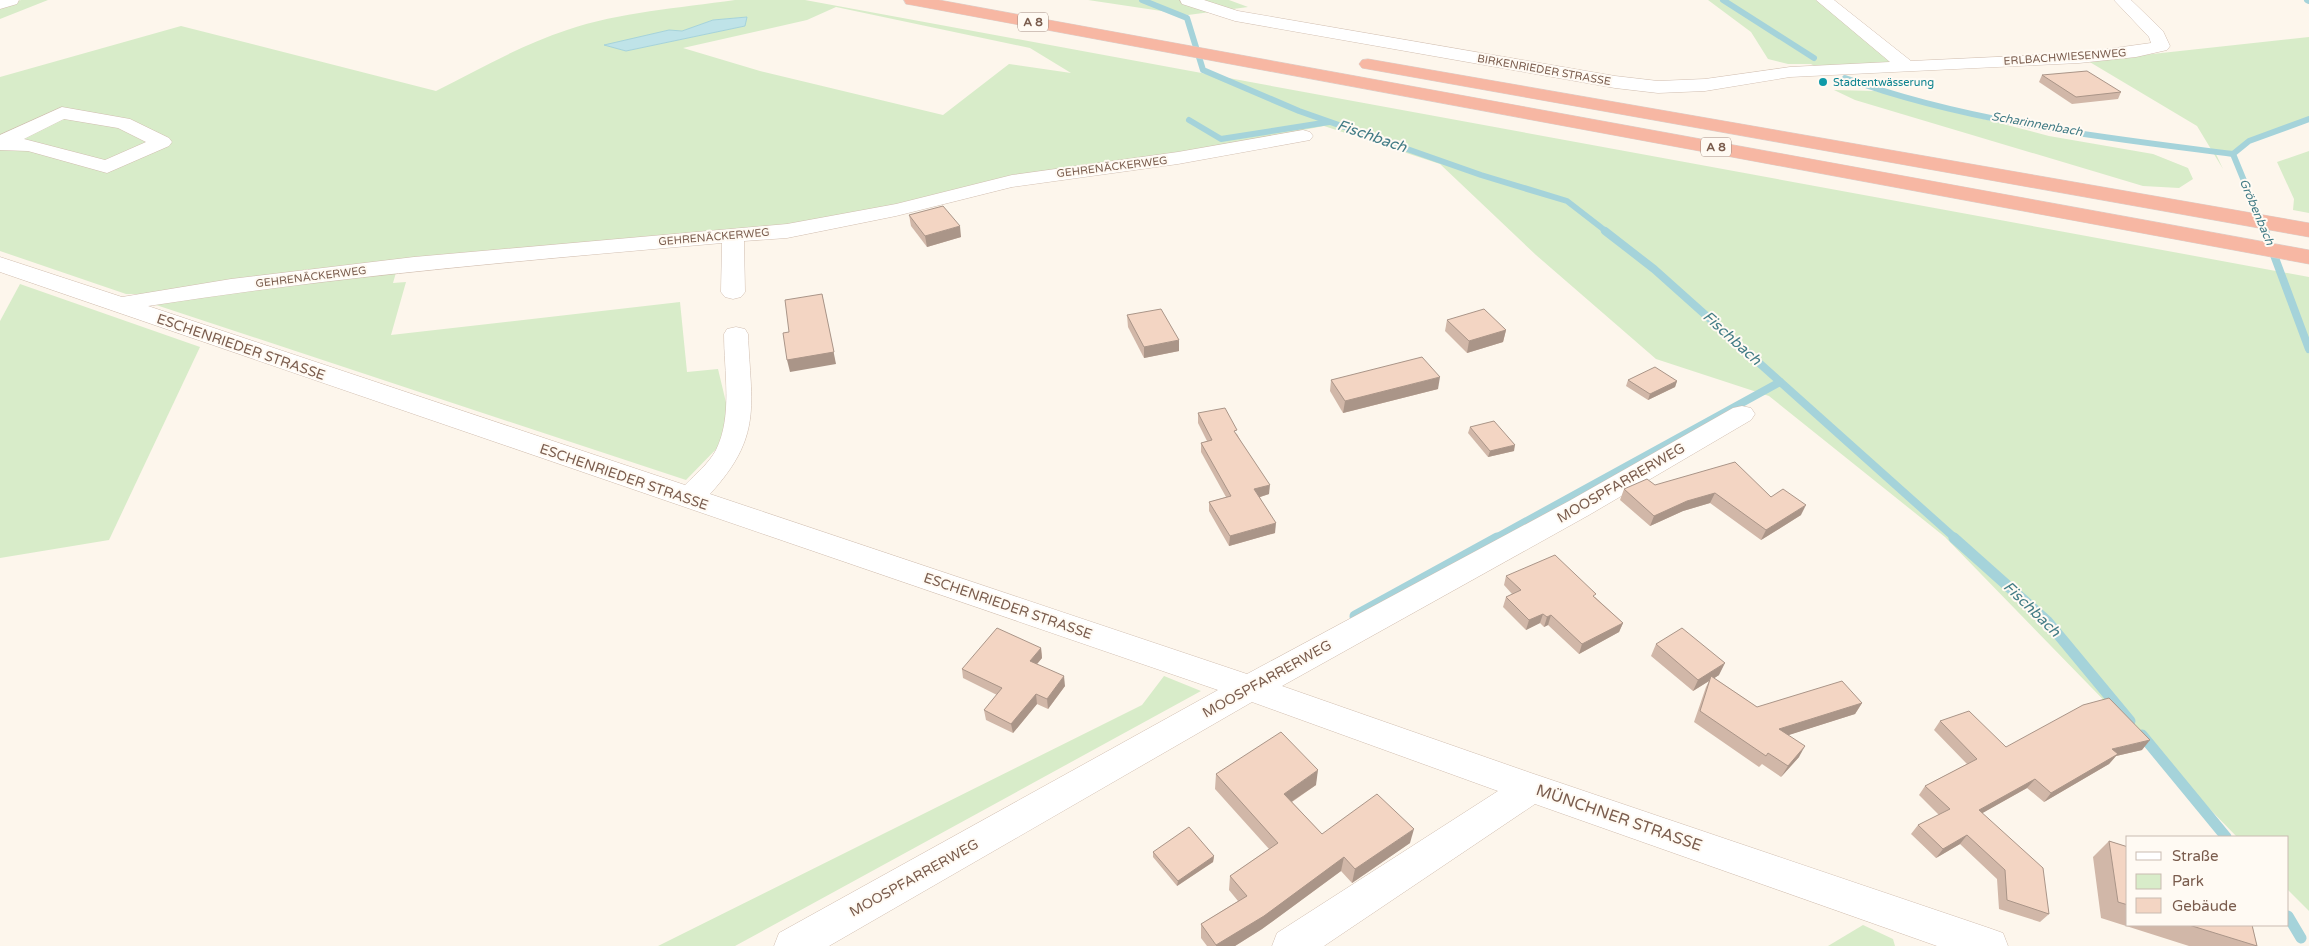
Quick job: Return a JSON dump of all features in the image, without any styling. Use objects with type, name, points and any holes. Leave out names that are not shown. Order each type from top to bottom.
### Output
[{"type":"highway","name":"A 8","points":[[912,0],[2309,257]]},
{"type":"highway","name":"A 8","points":[[1350,61],[2306,230]]},
{"type":"street","points":[[0,4],[11,0]]},
{"type":"street","name":"BIRKENRIEDER STRASSE","points":[[1188,0],[1235,16],[1615,82],[1658,87],[1705,85],[1790,72],[1906,66]]},
{"type":"street","points":[[1824,0],[1906,66]]},
{"type":"street","name":"ERLBACHWIESENWEG","points":[[1906,66],[2079,58],[2136,52],[2162,46],[2157,34],[2122,0]]},
{"type":"street","points":[[62,113],[123,123],[162,142],[107,168],[29,145],[0,144],[62,113]]},
{"type":"street","name":"GEHRENÄCKERWEG","points":[[120,306],[133,301],[232,286],[414,264],[787,231],[828,224],[1012,180],[1178,158],[1303,136]]},
{"type":"street","points":[[733,235],[733,292]]},
{"type":"street","name":"ESCHENRIEDER STRASSE","points":[[0,264],[689,499],[1203,670],[1249,688]]},
{"type":"street","points":[[689,499],[730,450],[735,434],[738,415],[736,334]]},
{"type":"street","name":"MOOSPFARRERWEG","points":[[793,946],[1249,688],[1578,508],[1742,414]]},
{"type":"street","name":"MÜNCHNER STRASSE","points":[[1249,688],[1531,788],[1990,946]]},
{"type":"street","points":[[1291,946],[1531,788]]},
{"type":"green space","points":[[21,0],[48,0],[0,19],[0,8]]},
{"type":"green space","points":[[735,0],[805,0],[2309,277],[2309,911],[2289,891],[2289,836],[2236,836],[1945,537],[1769,396],[1656,359],[1536,255],[1440,164],[1324,126],[827,221],[140,294],[126,294],[0,251],[0,77],[181,26],[436,91],[516,50],[550,36],[608,19],[671,8]],"holes":[[[836,7],[1030,48],[1071,73],[1009,64],[943,115],[760,71],[683,48],[807,20]],[[747,17],[745,26],[626,51],[605,45],[669,30],[682,31],[713,20]]]},
{"type":"green space","points":[[1088,0],[1229,0],[1248,7],[1188,15]]},
{"type":"green space","points":[[1708,0],[1817,0],[1887,56],[1889,62],[1816,67],[1811,64],[1788,64],[1768,59],[1751,32]]},
{"type":"green space","points":[[2309,37],[2309,119],[2249,141],[2233,154],[2215,152],[2223,169],[2197,126],[2088,61]]},
{"type":"green space","points":[[1834,90],[1875,91],[2049,136],[2153,154],[2188,168],[2193,179],[2179,188],[2143,186],[1855,100]]},
{"type":"green space","points":[[2309,151],[2309,213],[2293,210],[2294,199],[2277,162]]},
{"type":"green space","points":[[397,269],[393,283],[406,282],[391,335],[680,302],[687,372],[718,369],[729,415],[726,439],[686,480],[153,304]]},
{"type":"green space","points":[[20,284],[200,347],[109,540],[0,558],[0,321]]},
{"type":"green space","points":[[1164,676],[1201,691],[735,946],[658,946],[1142,705]]},
{"type":"green space","points":[[1863,925],[1893,939],[1895,946],[1828,946]]},
{"type":"water","points":[[747,17],[745,26],[626,51],[604,45],[669,30],[682,31],[713,20]]},
{"type":"building","points":[[2087,71],[2121,92],[2076,97],[2042,75]]},
{"type":"building","points":[[943,206],[960,226],[925,236],[909,215]]},
{"type":"building","points":[[822,294],[834,352],[787,360],[783,333],[789,332],[785,300]]},
{"type":"building","points":[[1161,309],[1179,340],[1144,347],[1127,315]]},
{"type":"building","points":[[1484,309],[1506,330],[1469,341],[1447,320]]},
{"type":"building","points":[[1422,357],[1440,377],[1345,401],[1331,380]]},
{"type":"building","points":[[1655,367],[1677,381],[1650,394],[1628,380]]},
{"type":"building","points":[[1225,408],[1237,430],[1234,431],[1270,485],[1254,489],[1276,523],[1230,536],[1209,502],[1231,496],[1201,443],[1212,440],[1198,413]]},
{"type":"building","points":[[1494,421],[1515,445],[1490,451],[1470,427]]},
{"type":"building","points":[[1735,462],[1771,497],[1783,489],[1806,505],[1766,530],[1715,493],[1687,501],[1654,516],[1624,489],[1647,479],[1655,485]]},
{"type":"building","points":[[1555,555],[1596,594],[1593,596],[1623,623],[1582,644],[1551,615],[1547,617],[1543,614],[1529,620],[1506,597],[1521,590],[1506,576]]},
{"type":"building","points":[[997,628],[1041,648],[1030,661],[1064,676],[1047,699],[1036,694],[1011,724],[984,710],[1002,688],[962,669]]},
{"type":"building","points":[[1682,628],[1725,663],[1698,680],[1656,644]]},
{"type":"building","points":[[1711,676],[1757,707],[1842,681],[1862,703],[1779,729],[1805,746],[1788,766],[1768,753],[1766,756],[1700,711]]},
{"type":"building","points":[[2109,698],[2150,740],[2112,749],[2118,754],[2051,793],[2035,779],[1979,810],[2043,868],[2049,914],[2007,900],[2005,870],[1967,835],[1943,849],[1918,825],[1950,809],[1925,786],[1977,759],[1940,721],[1969,711],[2006,747],[2083,705]]},
{"type":"building","points":[[1281,732],[1318,770],[1284,794],[1322,834],[1377,794],[1414,829],[1355,869],[1344,857],[1264,916],[1216,945],[1201,924],[1247,896],[1230,876],[1278,843],[1216,774]]},
{"type":"building","points":[[1189,827],[1214,856],[1178,881],[1153,852]]},
{"type":"building","points":[[2109,841],[2126,846],[2126,904],[2118,902]]},
{"type":"building","points":[[2192,926],[2252,926],[2257,946]]},
{"type":"waterway","name":"Fischbach","points":[[1142,0],[1187,18],[1203,70],[1299,111],[1481,175],[1567,201],[1607,232]]},
{"type":"waterway","name":"Scharinnenbach","points":[[1723,0],[1814,58]]},
{"type":"waterway","name":"Scharinnenbach","points":[[1845,78],[1892,93],[1988,117],[2085,134],[2233,154]]},
{"type":"waterway","name":"Gröbenbach","points":[[2233,154],[2249,141],[2309,119]]},
{"type":"waterway","points":[[1189,120],[1221,139],[1329,122]]},
{"type":"waterway","name":"Gröbenbach","points":[[2233,154],[2265,232]]},
{"type":"waterway","name":"Fischbach","points":[[1605,231],[1654,269],[1956,539]]},
{"type":"waterway","name":"Gröbenbach","points":[[2265,231],[2309,349]]},
{"type":"waterway","points":[[1494,539],[1780,382]]},
{"type":"waterway","points":[[1355,616],[1497,538]]},
{"type":"waterway","name":"Fischbach","points":[[1954,538],[2047,621],[2130,721]]},
{"type":"waterway","name":"Fischbach","points":[[2142,735],[2225,836]]},
{"type":"waterway","name":"Fischbach","points":[[2289,918],[2301,938]]},
{"type":"place","name":"Stadtentwässerung","points":[[1823,82]]}]
